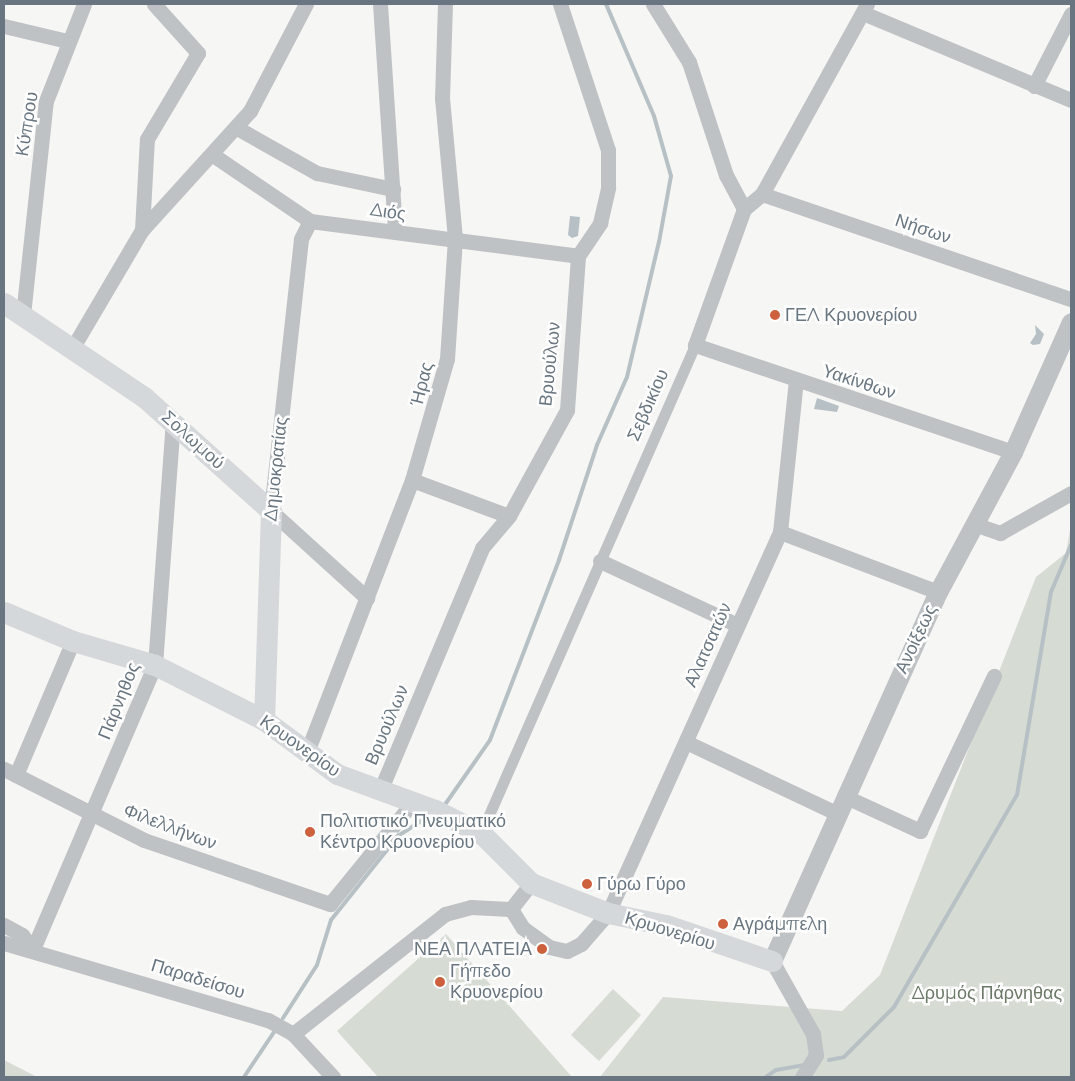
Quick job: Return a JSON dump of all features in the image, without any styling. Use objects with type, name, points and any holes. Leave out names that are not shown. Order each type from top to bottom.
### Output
[{"type":"main road","name":"Σολωμού","points":[[4,303],[73,347],[173,421],[271,511]]},
{"type":"main road","name":"Δημοκρατίας","points":[[264,720],[271,511]]},
{"type":"main road","name":"Κρυονερίου","points":[[4,612],[73,641],[155,665],[264,720],[337,774],[482,833],[531,883],[608,913],[666,926],[772,961]]},
{"type":"street","name":"Κύπρου","points":[[23,315],[46,101],[67,41],[84,4]]},
{"type":"street","points":[[142,230],[147,138],[198,53],[154,4]]},
{"type":"street","points":[[73,347],[142,230],[238,128],[278,64],[306,4]]},
{"type":"street","points":[[380,4],[395,232]]},
{"type":"street","name":"Ήρας","points":[[307,752],[412,480],[448,359],[455,238],[442,98],[445,4]]},
{"type":"street","name":"Βρυούλων","points":[[380,791],[482,548],[509,516],[567,410],[578,256],[600,223],[608,187],[608,150],[560,4]]},
{"type":"street","points":[[653,4],[689,62],[726,175],[744,209],[762,194],[865,8],[1034,86],[1071,100]]},
{"type":"street","points":[[1034,86],[1071,14]]},
{"type":"street","points":[[4,26],[67,41]]},
{"type":"street","points":[[238,128],[317,173],[393,189]]},
{"type":"street","name":"Διός","points":[[213,155],[310,221],[455,238],[578,256]]},
{"type":"street","name":"Νήσων","points":[[762,194],[1071,299]]},
{"type":"street","name":"Σεβδικίου","points":[[482,833],[695,345],[744,209]]},
{"type":"street","name":"Δημοκρατίας","points":[[271,511],[301,239],[310,221]]},
{"type":"street","name":"Ανοίξεως","points":[[772,961],[840,805],[938,592],[1013,452],[1071,322]]},
{"type":"street","name":"Υακίνθων","points":[[695,345],[1013,452]]},
{"type":"street","name":"Αλατσατών","points":[[511,909],[523,928],[549,947],[566,951],[581,944],[608,913],[780,532],[796,380]]},
{"type":"street","name":"Πάρνηθος","points":[[33,948],[93,816],[155,665],[173,421]]},
{"type":"street","points":[[412,480],[509,516]]},
{"type":"street","points":[[974,524],[1000,533],[1071,493]]},
{"type":"street","name":"Σολωμού","points":[[271,511],[367,598]]},
{"type":"street","points":[[780,532],[938,592]]},
{"type":"street","points":[[600,561],[737,625]]},
{"type":"street","points":[[10,772],[73,641]]},
{"type":"street","points":[[686,742],[840,805],[920,831],[994,676]]},
{"type":"street","name":"Φιλελλήνων","points":[[10,772],[93,816],[144,840],[330,904],[412,803]]},
{"type":"street","points":[[293,1034],[445,914],[470,907],[511,909],[531,883]]},
{"type":"street","name":"Παραδείσου","points":[[4,925],[22,935],[33,948]]},
{"type":"street","name":"Παραδείσου","points":[[4,943],[16,949],[33,948],[268,1020],[293,1034],[332,1077]]},
{"type":"street","points":[[772,961],[813,1034],[816,1055],[802,1077]]},
{"type":"green space","name":"Δρυμός Πάρνηθας","points":[[1071,525],[1071,1077],[600,1077],[663,997],[842,1011],[880,975],[1036,577],[1066,553]]},
{"type":"green space","name":"Γήπεδο Κρυονερίου","points":[[446,934],[572,1077],[378,1077],[337,1031]]},
{"type":"green space","points":[[613,989],[641,1015],[599,1061],[571,1035]]},
{"type":"green space","points":[[4,1060],[37,1077],[4,1077]]},
{"type":"shaded area","points":[[570,216],[580,217],[578,236],[572,238],[568,235]]},
{"type":"shaded area","points":[[1035,325],[1044,334],[1040,344],[1033,345],[1030,343],[1036,334]]},
{"type":"shaded area","points":[[817,398],[839,406],[837,412],[814,409]]},
{"type":"waterway","points":[[444,806],[490,740],[559,560],[597,445],[627,377],[659,242],[671,176],[654,116],[606,4]]},
{"type":"waterway","points":[[829,1060],[844,1057],[894,1007],[1017,795],[1051,592],[1071,545]]},
{"type":"waterway","points":[[283,1018],[317,965],[331,920],[398,836],[429,816]]},
{"type":"waterway","points":[[244,1077],[274,1032]]},
{"type":"waterway","points":[[766,1077],[776,1070],[804,1065]]},
{"type":"place","name":"ΓΕΛ Κρυονερίου","points":[[775,315]]},
{"type":"place","name":"Πολιτιστικό Πνευματικό Κέντρο Κρυονερίου","points":[[310,832]]},
{"type":"place","name":"Γύρω Γύρο","points":[[587,884]]},
{"type":"place","name":"Αγράμπελη","points":[[723,924]]},
{"type":"place","name":"ΝΕΑ ΠΛΑΤΕΙΑ","points":[[542,949]]},
{"type":"place","name":"Γήπεδο Κρυονερίου","points":[[440,982]]}]
